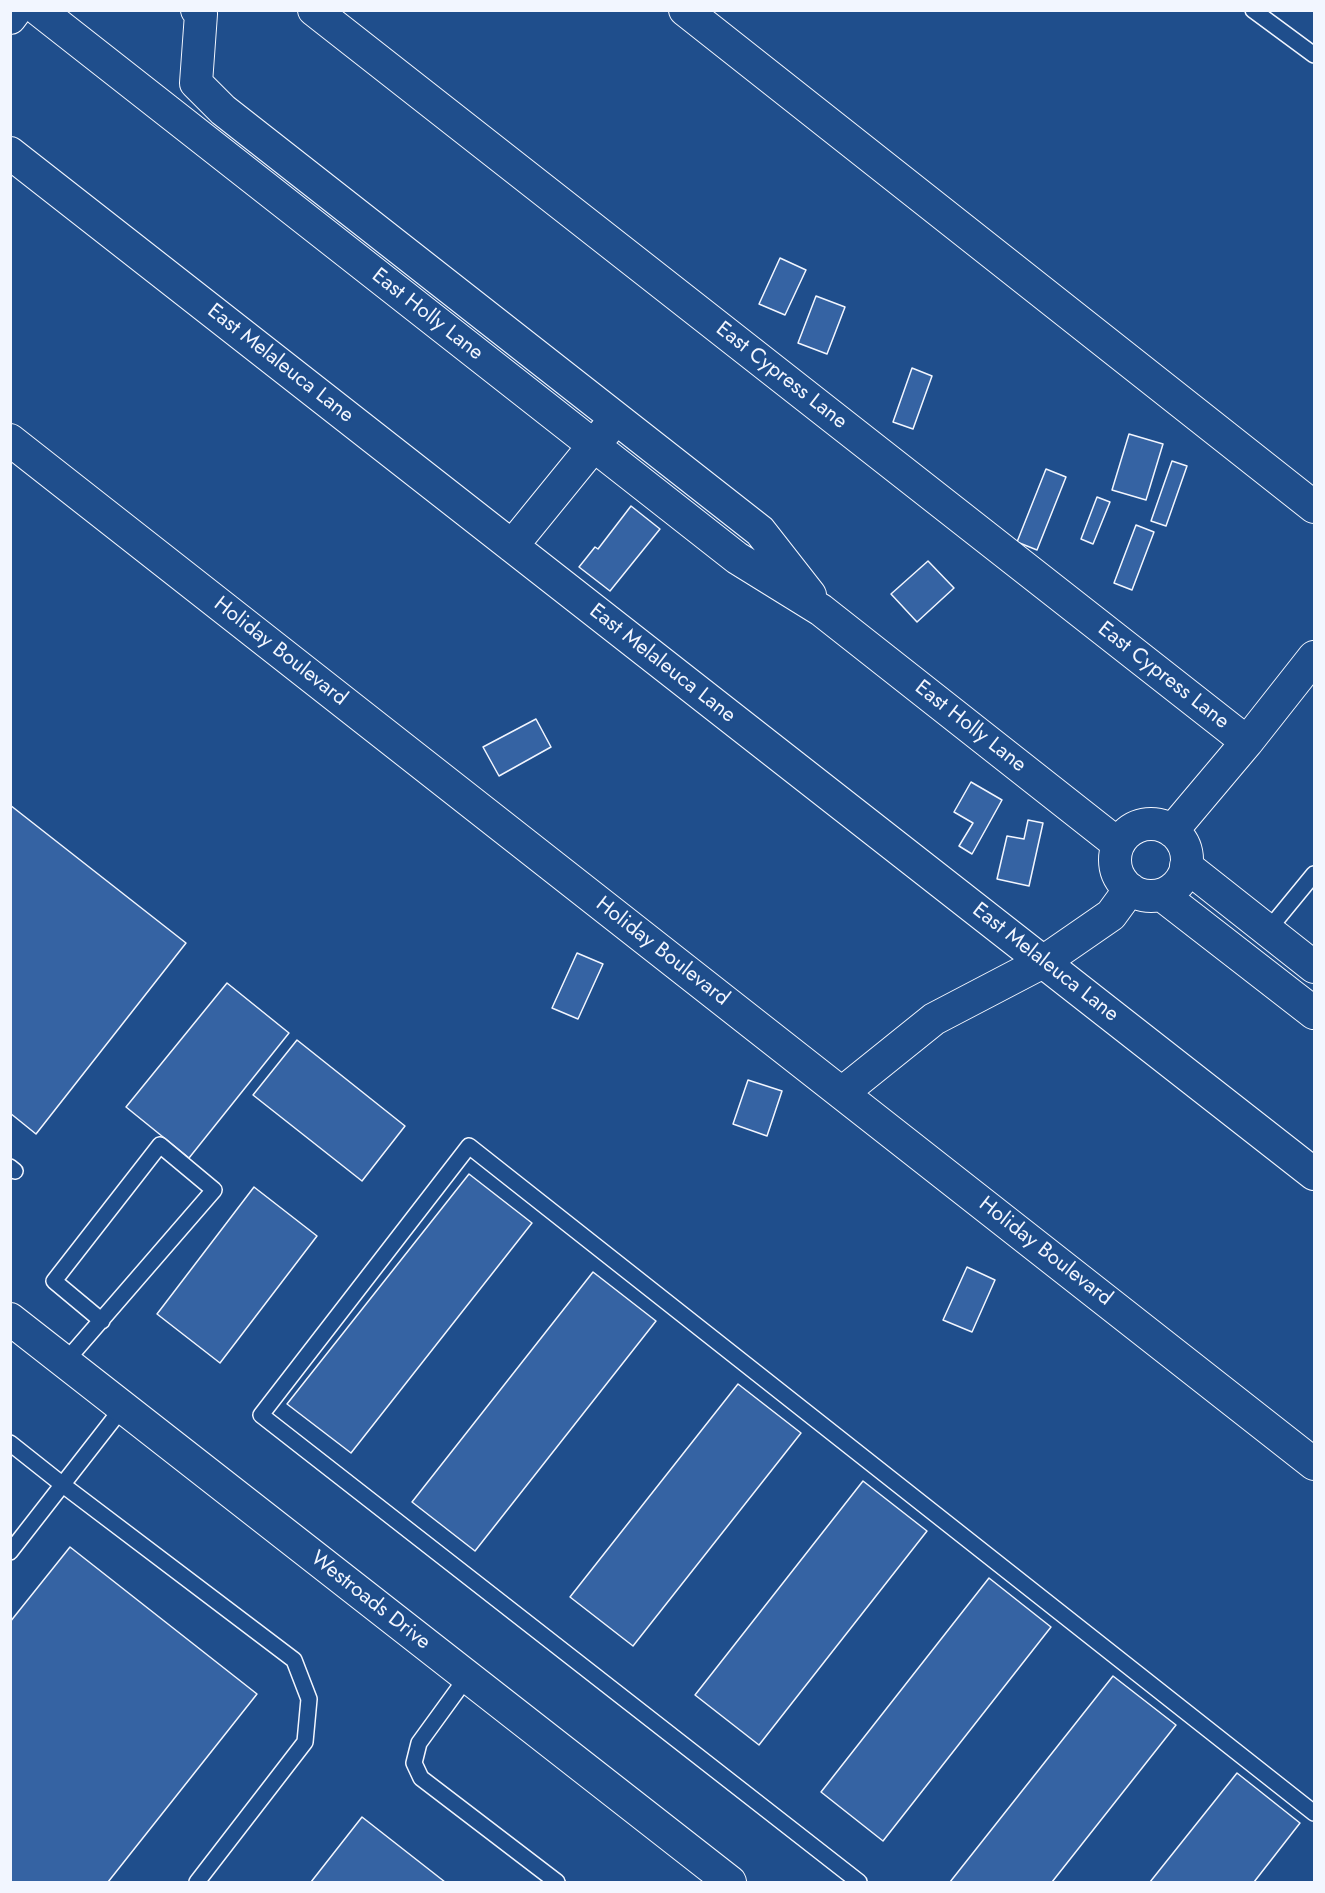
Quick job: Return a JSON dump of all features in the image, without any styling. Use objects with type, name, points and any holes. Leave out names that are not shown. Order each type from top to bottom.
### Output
[{"type":"street","points":[[10,18],[16,10]]},
{"type":"street","name":"East Holly Lane","points":[[39,10],[737,558],[821,610],[1118,844]]},
{"type":"street","name":"East Holly Lane","points":[[196,10],[201,14],[196,83],[202,90],[223,110],[760,531],[821,610]]},
{"type":"street","name":"East Cypress Lane","points":[[315,10],[1247,742]]},
{"type":"street","points":[[685,10],[1314,507]]},
{"type":"street","name":"East Melaleuca Lane","points":[[10,153],[1314,1174]]},
{"type":"street","points":[[512,546],[616,418]]},
{"type":"street","name":"Holiday Boulevard","points":[[10,440],[1314,1464]]},
{"type":"street","points":[[1172,831],[1247,742],[1314,657]]},
{"type":"street","points":[[1154,825],[1172,831],[1184,846],[1187,856],[1184,875],[1178,884],[1162,895],[1139,895],[1121,880],[1115,869],[1118,844],[1125,834],[1136,827],[1154,825]]},
{"type":"street","points":[[1186,866],[1314,967]]},
{"type":"street","points":[[842,1093],[934,1018],[1043,962],[1111,915],[1130,889]]},
{"type":"street","points":[[1162,895],[1314,1013]]},
{"type":"street","name":"Westroads Drive","points":[[10,1319],[730,1882]]},
{"type":"lane","points":[[1253,10],[1314,55]]},
{"type":"lane","points":[[1268,930],[1314,874]]},
{"type":"lane","points":[[65,1362],[102,1321],[214,1190],[160,1145],[54,1281],[102,1321]]},
{"type":"lane","points":[[859,1882],[261,1415],[469,1146],[1314,1813]]},
{"type":"lane","points":[[10,1552],[123,1407]]},
{"type":"lane","points":[[10,1443],[294,1660],[309,1699],[306,1742],[197,1882]]},
{"type":"lane","points":[[467,1677],[419,1743],[414,1764],[421,1779],[557,1882]]},
{"type":"building","points":[[780,258],[806,270],[785,315],[759,304]]},
{"type":"building","points":[[816,296],[845,307],[827,354],[798,343]]},
{"type":"building","points":[[912,368],[932,376],[913,429],[893,422]]},
{"type":"building","points":[[1129,434],[1163,444],[1146,500],[1112,490]]},
{"type":"building","points":[[1172,461],[1187,466],[1166,526],[1151,521]]},
{"type":"building","points":[[1046,469],[1066,477],[1037,550],[1017,542]]},
{"type":"building","points":[[1097,497],[1110,502],[1093,544],[1081,539]]},
{"type":"building","points":[[631,506],[660,529],[610,591],[579,567],[595,547],[598,549]]},
{"type":"building","points":[[1136,525],[1154,532],[1132,590],[1114,583]]},
{"type":"building","points":[[928,561],[954,588],[917,622],[891,594]]},
{"type":"building","points":[[536,719],[551,747],[499,776],[483,747]]},
{"type":"building","points":[[971,782],[1002,800],[972,854],[959,846],[973,823],[954,812]]},
{"type":"building","points":[[10,805],[186,943],[36,1134],[10,1113]]},
{"type":"building","points":[[1028,820],[1043,823],[1029,886],[997,879],[1007,836],[1024,839]]},
{"type":"building","points":[[577,953],[603,964],[578,1019],[552,1008]]},
{"type":"building","points":[[227,983],[289,1033],[189,1158],[126,1107]]},
{"type":"building","points":[[297,1040],[405,1126],[362,1181],[253,1095]]},
{"type":"building","points":[[748,1080],[782,1091],[767,1136],[733,1124]]},
{"type":"building","points":[[469,1174],[532,1223],[351,1453],[287,1404]]},
{"type":"building","points":[[254,1187],[317,1236],[220,1363],[157,1314]]},
{"type":"building","points":[[967,1267],[995,1280],[972,1332],[943,1320]]},
{"type":"building","points":[[593,1272],[656,1321],[475,1551],[412,1502]]},
{"type":"building","points":[[738,1384],[801,1433],[633,1646],[570,1597]]},
{"type":"building","points":[[863,1481],[927,1531],[759,1745],[695,1695]]},
{"type":"building","points":[[70,1547],[257,1694],[108,1882],[10,1882],[10,1622]]},
{"type":"building","points":[[989,1578],[1051,1627],[883,1841],[821,1792]]},
{"type":"building","points":[[1113,1676],[1176,1725],[1052,1882],[950,1882]]},
{"type":"building","points":[[1237,1773],[1300,1823],[1254,1882],[1150,1882]]},
{"type":"building","points":[[362,1817],[445,1882],[311,1882]]}]
